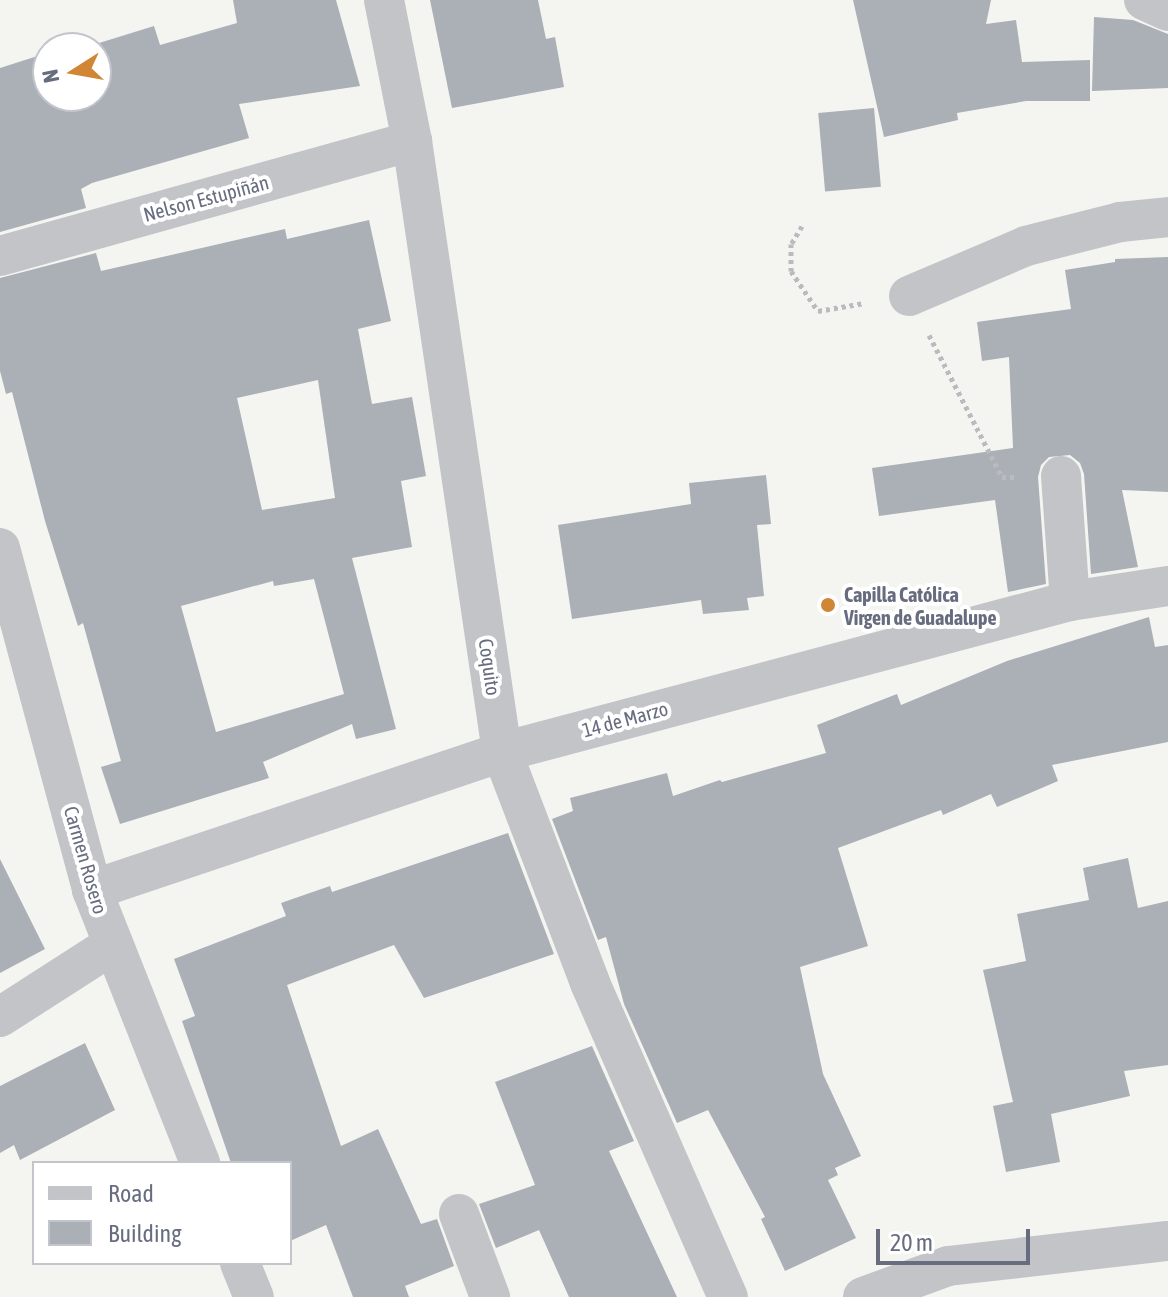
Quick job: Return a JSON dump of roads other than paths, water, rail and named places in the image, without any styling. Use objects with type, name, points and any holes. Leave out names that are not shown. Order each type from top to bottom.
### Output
[{"type":"street","name":"Coquito","points":[[384,0],[412,141],[502,752],[590,983],[728,1297]]},
{"type":"street","points":[[1144,0],[1168,11]]},
{"type":"street","name":"Nelson Estupiñán","points":[[0,256],[412,141]]},
{"type":"street","points":[[909,296],[1026,246],[1120,222],[1168,217]]},
{"type":"street","points":[[1061,476],[1070,601]]},
{"type":"street","name":"Carmen Rosero","points":[[0,548],[92,890],[199,1161]]},
{"type":"street","name":"14 de Marzo","points":[[92,890],[502,752],[1070,601],[1168,586]]},
{"type":"street","points":[[0,1017],[112,945]]},
{"type":"street","points":[[459,1214],[490,1297]]},
{"type":"street","points":[[863,1297],[948,1266],[1168,1241]]},
{"type":"street","points":[[241,1265],[254,1297]]},
{"type":"place","name":"Capilla Católica Virgen de Guadalupe","points":[[828,605]]}]
